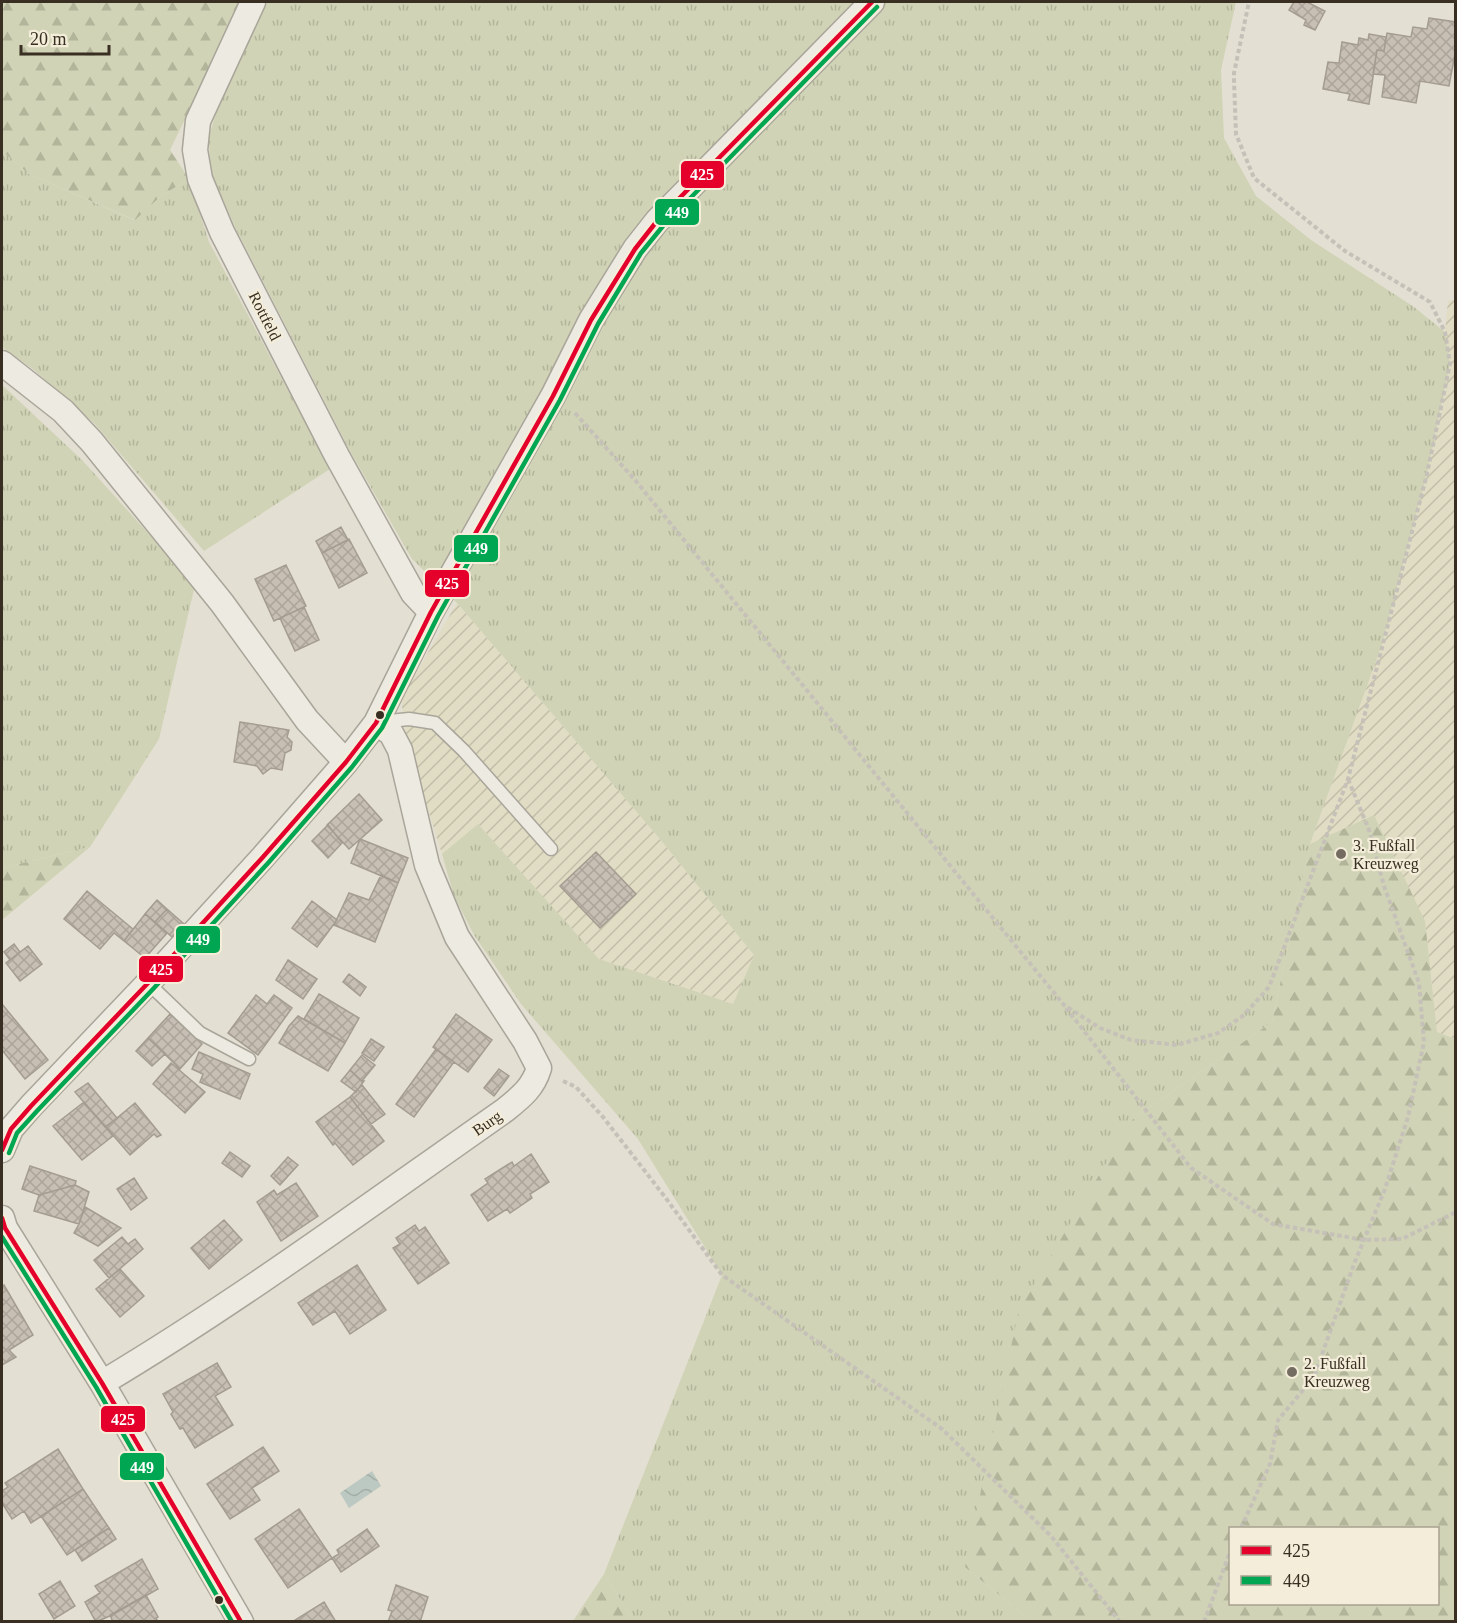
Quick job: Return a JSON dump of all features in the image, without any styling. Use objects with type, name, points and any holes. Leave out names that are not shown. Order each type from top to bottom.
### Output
[{"type":"street","name":"Rottfeld","points":[[253,2],[198,121],[195,150],[200,179],[222,232],[337,456],[413,593],[431,612]]},
{"type":"street","points":[[2,1150],[11,1129],[31,1106],[148,983],[346,762],[376,723],[431,612],[553,396],[591,320],[635,249],[657,220],[872,2]]},
{"type":"street","points":[[2,363],[63,411],[92,442],[222,603],[308,720],[346,762]]},
{"type":"street","points":[[376,723],[391,733],[400,750],[427,865],[457,937],[525,1041],[539,1068]]},
{"type":"street","name":"Burg","points":[[102,1383],[173,1341],[505,1110],[526,1093],[535,1081],[539,1068]]},
{"type":"street","points":[[2,1218],[5,1228],[102,1383],[241,1622]]},
{"type":"lane","points":[[376,723],[409,719],[435,723],[464,751],[551,849]]},
{"type":"lane","points":[[148,983],[201,1032],[249,1059]]},
{"type":"path","points":[[1064,1005],[1100,1028],[1131,1040],[1177,1046],[1218,1033],[1244,1015],[1269,987],[1348,779],[1427,474],[1450,364],[1445,332],[1430,302],[1345,251],[1254,178],[1236,134],[1234,81],[1249,2]]},
{"type":"path","points":[[553,396],[578,416],[635,480],[1064,1005],[1191,1168],[1273,1224],[1364,1240],[1402,1239],[1455,1212]]},
{"type":"path","points":[[1241,1527],[1270,1464],[1278,1420],[1314,1377],[1385,1189],[1408,1117],[1424,1042],[1419,983],[1384,886],[1369,830],[1348,779]]},
{"type":"path","points":[[539,1068],[576,1087],[603,1117],[722,1275],[942,1429],[1052,1536],[1120,1622]]},
{"type":"path","points":[[1204,1622],[1229,1555]]},
{"type":"shaded area","points":[[1455,300],[1455,1039],[1437,1032],[1425,921],[1310,844],[1381,647],[1427,474],[1443,403],[1450,364],[1445,332],[1448,301]]},
{"type":"shaded area","points":[[457,603],[660,839],[754,955],[733,1004],[599,959],[478,824],[442,854],[407,743],[401,699]]},
{"type":"green space","points":[[2,2],[242,2],[170,150],[189,179],[161,196],[135,220],[29,174],[2,151]]},
{"type":"green space","points":[[266,2],[1236,2],[1221,70],[1224,138],[1256,196],[1311,240],[1414,307],[1445,332],[1450,364],[1427,474],[1381,647],[1310,844],[1272,1022],[1132,1120],[965,1567],[1031,1621],[634,1621],[604,1574],[722,1275],[638,1139],[521,1004],[474,935],[454,896],[442,854],[478,824],[599,959],[733,1004],[754,955],[660,839],[457,603],[412,559],[350,451],[235,227],[210,170],[209,136],[216,113]]},
{"type":"green space","points":[[2,151],[29,174],[134,220],[161,196],[189,179],[209,242],[330,469],[204,551],[94,423],[34,370],[2,347]]},
{"type":"green space","points":[[2,385],[82,460],[195,585],[159,739],[90,847],[2,868]]},
{"type":"green space","points":[[1374,815],[1425,921],[1437,1032],[1455,1039],[1455,1621],[1031,1621],[965,1567],[1019,1309],[1132,1120],[1272,1022],[1310,844]]},
{"type":"green space","points":[[90,847],[2,920],[2,868]]},
{"type":"green space","points":[[604,1574],[634,1621],[573,1621]]},
{"type":"water","points":[[372,1471],[381,1486],[349,1508],[340,1493]]},
{"type":"building","points":[[1294,2],[1307,2],[1325,11],[1315,30],[1304,25],[1306,20],[1289,10]]},
{"type":"building","points":[[1429,18],[1456,22],[1456,49],[1449,86],[1420,81],[1416,103],[1382,97],[1385,75],[1373,74],[1377,50],[1384,51],[1387,33],[1411,37],[1413,27],[1427,29]]},
{"type":"building","points":[[1369,34],[1386,37],[1384,51],[1377,50],[1369,104],[1348,100],[1350,94],[1323,89],[1328,62],[1339,63],[1342,42],[1358,45],[1359,38],[1368,40]]},
{"type":"building","points":[[341,527],[348,540],[322,553],[316,541]]},
{"type":"building","points":[[349,539],[367,573],[339,588],[322,553]]},
{"type":"building","points":[[286,565],[306,606],[274,621],[255,579]]},
{"type":"building","points":[[304,607],[319,640],[295,651],[280,618]]},
{"type":"building","points":[[240,722],[289,730],[287,737],[292,742],[291,750],[285,753],[282,770],[271,768],[263,774],[257,766],[234,762]]},
{"type":"building","points":[[359,794],[382,820],[349,849],[327,825]]},
{"type":"building","points":[[328,825],[342,843],[328,858],[312,841]]},
{"type":"building","points":[[360,839],[408,858],[398,883],[351,863]]},
{"type":"building","points":[[596,852],[636,894],[600,928],[560,886]]},
{"type":"building","points":[[381,875],[398,883],[375,942],[334,925],[349,893],[369,900]]},
{"type":"building","points":[[87,891],[133,929],[124,941],[114,933],[100,949],[64,919]]},
{"type":"building","points":[[157,900],[167,909],[155,922],[145,914]]},
{"type":"building","points":[[312,901],[337,920],[317,947],[292,928]]},
{"type":"building","points":[[167,909],[184,924],[172,937],[155,922]]},
{"type":"building","points":[[145,914],[167,933],[145,958],[124,941]]},
{"type":"building","points":[[14,944],[20,952],[10,960],[4,952]]},
{"type":"building","points":[[28,946],[42,964],[20,981],[6,963]]},
{"type":"building","points":[[288,960],[317,979],[303,999],[276,980]]},
{"type":"building","points":[[349,974],[366,987],[360,996],[343,982]]},
{"type":"building","points":[[319,994],[359,1018],[345,1043],[304,1019]]},
{"type":"building","points":[[256,995],[267,1004],[274,995],[292,1008],[258,1055],[228,1033]]},
{"type":"building","points":[[2,1004],[48,1060],[25,1079],[2,1050]]},
{"type":"building","points":[[170,1014],[202,1044],[180,1069],[148,1038]]},
{"type":"building","points":[[456,1014],[492,1040],[468,1072],[433,1047]]},
{"type":"building","points":[[298,1016],[345,1043],[328,1071],[279,1043]]},
{"type":"building","points":[[148,1038],[165,1054],[152,1066],[136,1051]]},
{"type":"building","points":[[371,1039],[384,1047],[374,1061],[362,1053]]},
{"type":"building","points":[[436,1049],[454,1062],[414,1117],[396,1104]]},
{"type":"building","points":[[199,1052],[250,1074],[240,1099],[200,1082],[203,1074],[192,1069]]},
{"type":"building","points":[[362,1055],[375,1065],[362,1081],[350,1070]]},
{"type":"building","points":[[171,1063],[205,1092],[185,1113],[153,1084]]},
{"type":"building","points":[[499,1069],[509,1076],[494,1096],[484,1088]]},
{"type":"building","points":[[350,1070],[364,1081],[356,1092],[341,1081]]},
{"type":"building","points":[[88,1083],[117,1118],[105,1127],[75,1092]]},
{"type":"building","points":[[362,1085],[385,1114],[371,1124],[350,1097]]},
{"type":"building","points":[[350,1097],[384,1141],[353,1165],[335,1143],[333,1145],[316,1122]]},
{"type":"building","points":[[84,1102],[113,1136],[82,1160],[53,1126]]},
{"type":"building","points":[[135,1103],[161,1135],[157,1137],[154,1134],[130,1155],[106,1127]]},
{"type":"building","points":[[230,1152],[250,1166],[242,1177],[222,1163]]},
{"type":"building","points":[[531,1154],[549,1182],[530,1194],[532,1198],[510,1213],[507,1209],[488,1221],[471,1195],[488,1183],[485,1179],[512,1162],[514,1166]]},
{"type":"building","points":[[288,1157],[298,1165],[280,1185],[271,1176]]},
{"type":"building","points":[[30,1166],[76,1181],[75,1185],[39,1195],[22,1189]]},
{"type":"building","points":[[134,1178],[147,1198],[131,1210],[117,1189]]},
{"type":"building","points":[[296,1183],[318,1216],[281,1241],[257,1202],[274,1190],[277,1195]]},
{"type":"building","points":[[75,1185],[89,1192],[79,1224],[34,1211],[39,1195]]},
{"type":"building","points":[[85,1207],[121,1228],[98,1246],[74,1233]]},
{"type":"building","points":[[224,1220],[242,1240],[209,1269],[191,1248]]},
{"type":"building","points":[[415,1225],[419,1231],[425,1227],[449,1263],[418,1284],[393,1248],[400,1244],[396,1238]]},
{"type":"building","points":[[122,1237],[128,1244],[135,1239],[143,1249],[109,1278],[94,1260]]},
{"type":"building","points":[[357,1265],[386,1310],[350,1334],[335,1311],[313,1325],[298,1303]]},
{"type":"building","points":[[120,1269],[144,1296],[120,1317],[96,1289]]},
{"type":"building","points":[[4,1285],[33,1335],[9,1350],[16,1357],[2,1365],[2,1287]]},
{"type":"building","points":[[217,1363],[231,1387],[215,1396],[233,1425],[195,1448],[171,1414],[173,1412],[163,1394]]},
{"type":"building","points":[[263,1447],[279,1471],[252,1488],[260,1500],[230,1519],[207,1484]]},
{"type":"building","points":[[58,1449],[83,1489],[31,1523],[24,1511],[12,1519],[2,1503],[2,1491],[8,1487],[5,1483]]},
{"type":"building","points":[[83,1489],[109,1528],[67,1555],[41,1516]]},
{"type":"building","points":[[299,1509],[332,1558],[288,1588],[255,1539]]},
{"type":"building","points":[[109,1528],[116,1539],[82,1561],[75,1550]]},
{"type":"building","points":[[367,1529],[379,1546],[341,1572],[332,1558],[339,1554],[337,1550]]},
{"type":"building","points":[[142,1559],[158,1589],[96,1622],[85,1602],[100,1593],[95,1586]]},
{"type":"building","points":[[60,1581],[75,1606],[54,1619],[39,1594]]},
{"type":"building","points":[[396,1585],[428,1597],[420,1622],[388,1622],[392,1611],[388,1610]]},
{"type":"building","points":[[146,1595],[158,1617],[156,1618],[158,1622],[113,1622],[110,1615]]},
{"type":"building","points":[[324,1602],[336,1622],[292,1622]]},
{"type":"transit line","name":"425","points":[[2,1150],[11,1129],[31,1106],[263,857],[346,762],[376,723],[431,612],[553,396],[591,320],[635,249],[657,221],[872,2]]},
{"type":"transit line","name":"449","points":[[9,1153],[17,1133],[269,862],[352,767],[382,728],[438,616],[560,400],[598,324],[641,253],[663,226],[877,7]]},
{"type":"transit line","name":"425","points":[[2,1218],[5,1228],[102,1383],[241,1622]]},
{"type":"transit line","name":"449","points":[[2,1237],[96,1387],[232,1622]]},
{"type":"place","name":"3. Fußfall Kreuzweg","points":[[1341,854]]},
{"type":"place","name":"2. Fußfall Kreuzweg","points":[[1292,1372]]}]
